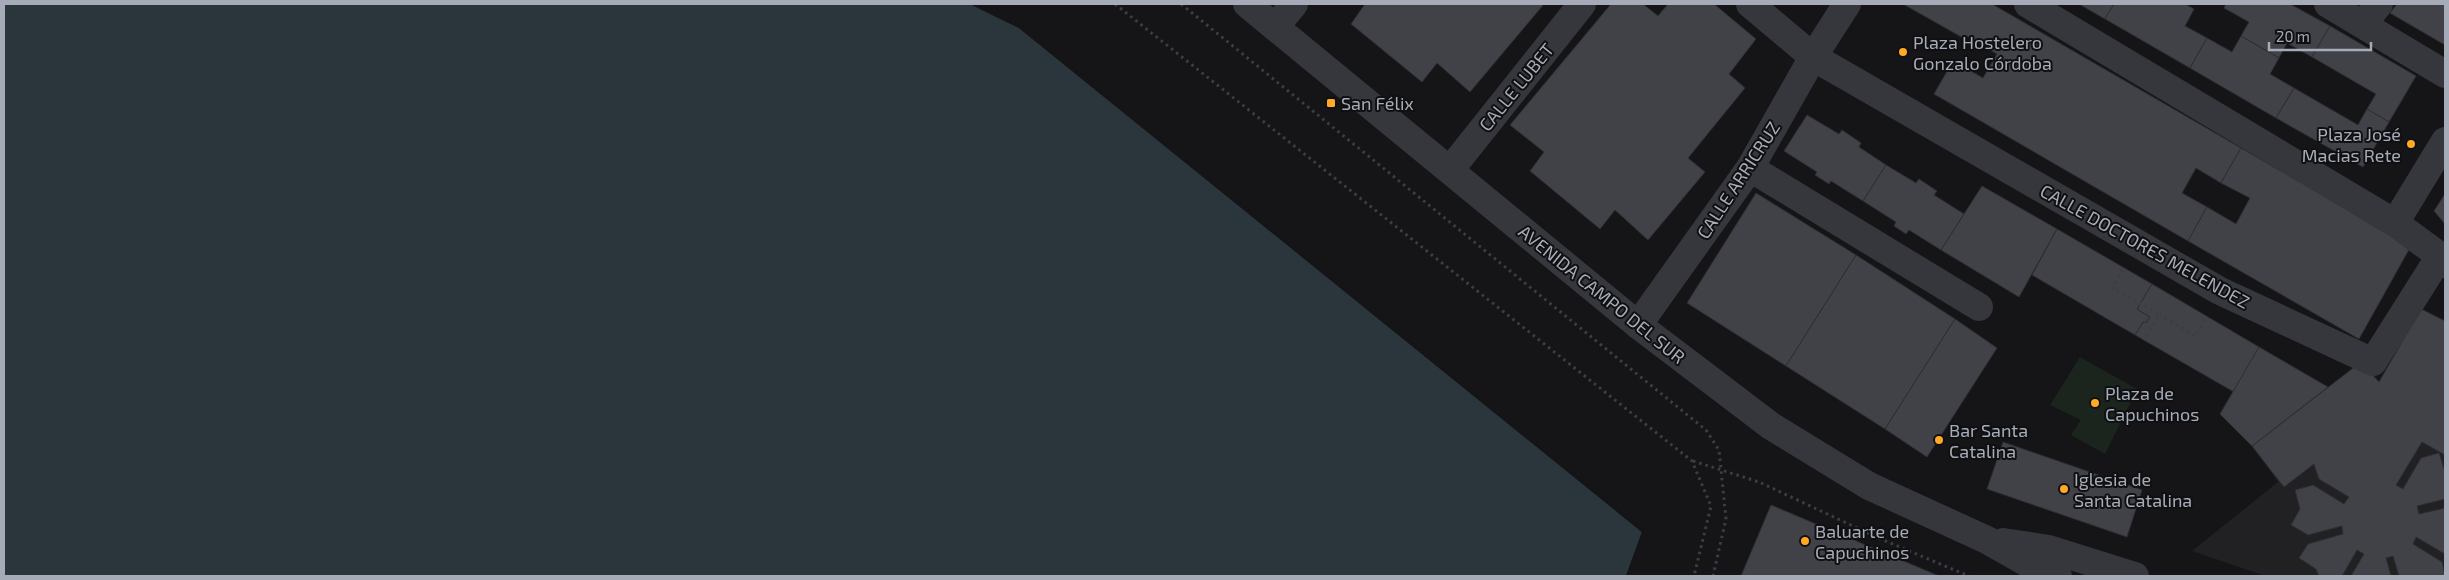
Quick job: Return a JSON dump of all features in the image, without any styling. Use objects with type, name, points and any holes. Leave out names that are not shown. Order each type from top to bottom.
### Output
[{"type":"street","name":"AVENIDA CAMPO DEL SUR","points":[[1247,4],[1638,325],[1772,426],[1869,486],[1987,540],[2038,569],[2058,576]]},
{"type":"street","points":[[1275,27],[1294,4]]},
{"type":"street","name":"CALLE LUBET","points":[[1450,170],[1582,4]]},
{"type":"street","name":"CALLE DOCTORES MELENDEZ","points":[[1750,4],[1813,57],[2138,244],[2220,291],[2373,362],[2443,260]]},
{"type":"street","name":"CALLE ARRICRUZ","points":[[1638,325],[1750,168],[1813,57],[1848,4]]},
{"type":"street","points":[[2028,4],[2395,223],[2443,260]]},
{"type":"street","points":[[2328,4],[2371,14],[2438,70]]},
{"type":"street","points":[[2395,223],[2445,141]]},
{"type":"street","points":[[1750,168],[1979,307]]},
{"type":"street","name":"AVENIDA CAMPO DEL SUR","points":[[1987,540],[2049,549],[2135,576]]},
{"type":"path","points":[[1115,4],[1692,461],[1759,482],[1883,540],[1968,576]]},
{"type":"path","points":[[1181,4],[1706,430],[1719,450],[1726,519],[1713,576]]},
{"type":"path","points":[[2138,244],[2112,288],[2196,336],[2220,291]]},
{"type":"path","points":[[2144,340],[2159,314]]},
{"type":"path","points":[[1692,461],[1711,506],[1694,576]]},
{"type":"shaded area","points":[[4,4],[970,4],[1019,28],[1642,532],[1626,576],[4,576]]},
{"type":"shaded area","points":[[2421,309],[2445,321],[2445,576],[2265,576],[2192,551],[2278,482],[2252,446],[2361,362],[2379,382]]},
{"type":"shaded area","points":[[2080,357],[2137,389],[2105,454],[2071,435],[2081,420],[2050,405]]},
{"type":"pier","points":[[970,4],[976,4],[1021,26],[1644,531],[1629,576],[1626,576],[1642,532],[1019,28]]},
{"type":"building","points":[[1365,4],[1544,4],[1470,92],[1437,63],[1422,82],[1351,24]]},
{"type":"building","points":[[1611,4],[1643,4],[1658,16],[1668,4],[1714,4],[1756,39],[1729,74],[1745,88],[1688,158],[1705,172],[1648,240],[1615,210],[1600,229],[1530,171],[1544,152],[1510,125]]},
{"type":"building","points":[[1903,4],[1992,4],[2241,148],[2221,183],[2196,168],[2182,193],[2207,207],[2188,241],[1934,94],[1953,61],[1983,78],[1997,54],[1967,36],[1965,39]]},
{"type":"building","points":[[2079,4],[2114,4],[2105,19]]},
{"type":"building","points":[[2114,4],[2185,4],[2194,9],[2185,26],[2207,38],[2190,68],[2105,19]]},
{"type":"building","points":[[2226,4],[2290,4],[2330,26],[2312,57],[2287,43],[2279,58],[2241,36],[2249,22],[2224,8]]},
{"type":"building","points":[[2397,4],[2445,4],[2445,45],[2390,13]]},
{"type":"building","points":[[2330,26],[2416,76],[2389,122],[2367,109],[2376,94],[2312,57]]},
{"type":"building","points":[[2241,36],[2279,58],[2270,74],[2294,88],[2276,118],[2190,68],[2207,38],[2232,52]]},
{"type":"building","points":[[2294,88],[2358,125],[2367,109],[2389,122],[2363,167],[2276,118]]},
{"type":"building","points":[[1807,115],[1839,134],[1842,130],[1861,143],[1859,147],[1886,165],[1863,201],[1831,181],[1829,184],[1815,175],[1817,172],[1784,151]]},
{"type":"building","points":[[2241,148],[2411,246],[2359,339],[2188,241],[2207,207],[2236,224],[2250,198],[2221,183]]},
{"type":"building","points":[[1886,165],[1916,183],[1919,179],[1937,191],[1934,195],[1964,214],[1941,250],[1909,230],[1906,234],[1894,226],[1896,222],[1863,201]]},
{"type":"building","points":[[1982,186],[2057,229],[2019,297],[1941,250]]},
{"type":"building","points":[[1756,193],[1856,255],[1786,366],[1687,303]]},
{"type":"building","points":[[2445,194],[2445,224],[2434,211]]},
{"type":"building","points":[[2057,229],[2152,284],[2137,309],[2150,317],[2146,323],[2144,321],[2135,335],[2032,275]]},
{"type":"building","points":[[1856,255],[1955,319],[1885,429],[1786,366]]},
{"type":"building","points":[[2152,284],[2259,347],[2234,392],[2135,335],[2144,321],[2146,323],[2150,317],[2137,309]]},
{"type":"building","points":[[2421,309],[2445,321],[2445,455],[2422,442],[2396,485],[2403,489],[2421,458],[2439,453],[2445,472],[2445,499],[2417,506],[2419,514],[2445,508],[2445,554],[2416,537],[2413,544],[2442,562],[2445,576],[2399,576],[2393,556],[2386,558],[2391,576],[2351,576],[2364,554],[2357,550],[2342,576],[2319,576],[2316,569],[2299,558],[2308,544],[2343,534],[2342,526],[2308,535],[2291,525],[2300,509],[2295,490],[2313,485],[2344,504],[2349,497],[2319,479],[2314,464],[2284,487],[2252,446],[2361,362],[2379,382]]},
{"type":"building","points":[[1955,319],[1997,348],[1927,457],[1885,429]]},
{"type":"building","points":[[2259,347],[2328,387],[2252,446],[2220,414]]},
{"type":"building","name":"Iglesia de Santa Catalina","points":[[2003,442],[2142,490],[2127,537],[1987,489]]},
{"type":"building","name":"Baluarte de Capuchinos","points":[[1771,505],[1939,576],[1741,576]]},
{"type":"place","name":"Plaza Hostelero Gonzalo Córdoba","points":[[1903,52]]},
{"type":"place","name":"San Félix","points":[[1331,103]]},
{"type":"place","name":"Plaza José Macias Rete","points":[[2411,144]]},
{"type":"place","name":"Plaza de Capuchinos","points":[[2095,403]]},
{"type":"place","name":"Bar Santa Catalina","points":[[1939,440]]},
{"type":"place","name":"Iglesia de Santa Catalina","points":[[2064,489]]},
{"type":"place","name":"Baluarte de Capuchinos","points":[[1805,541]]}]
